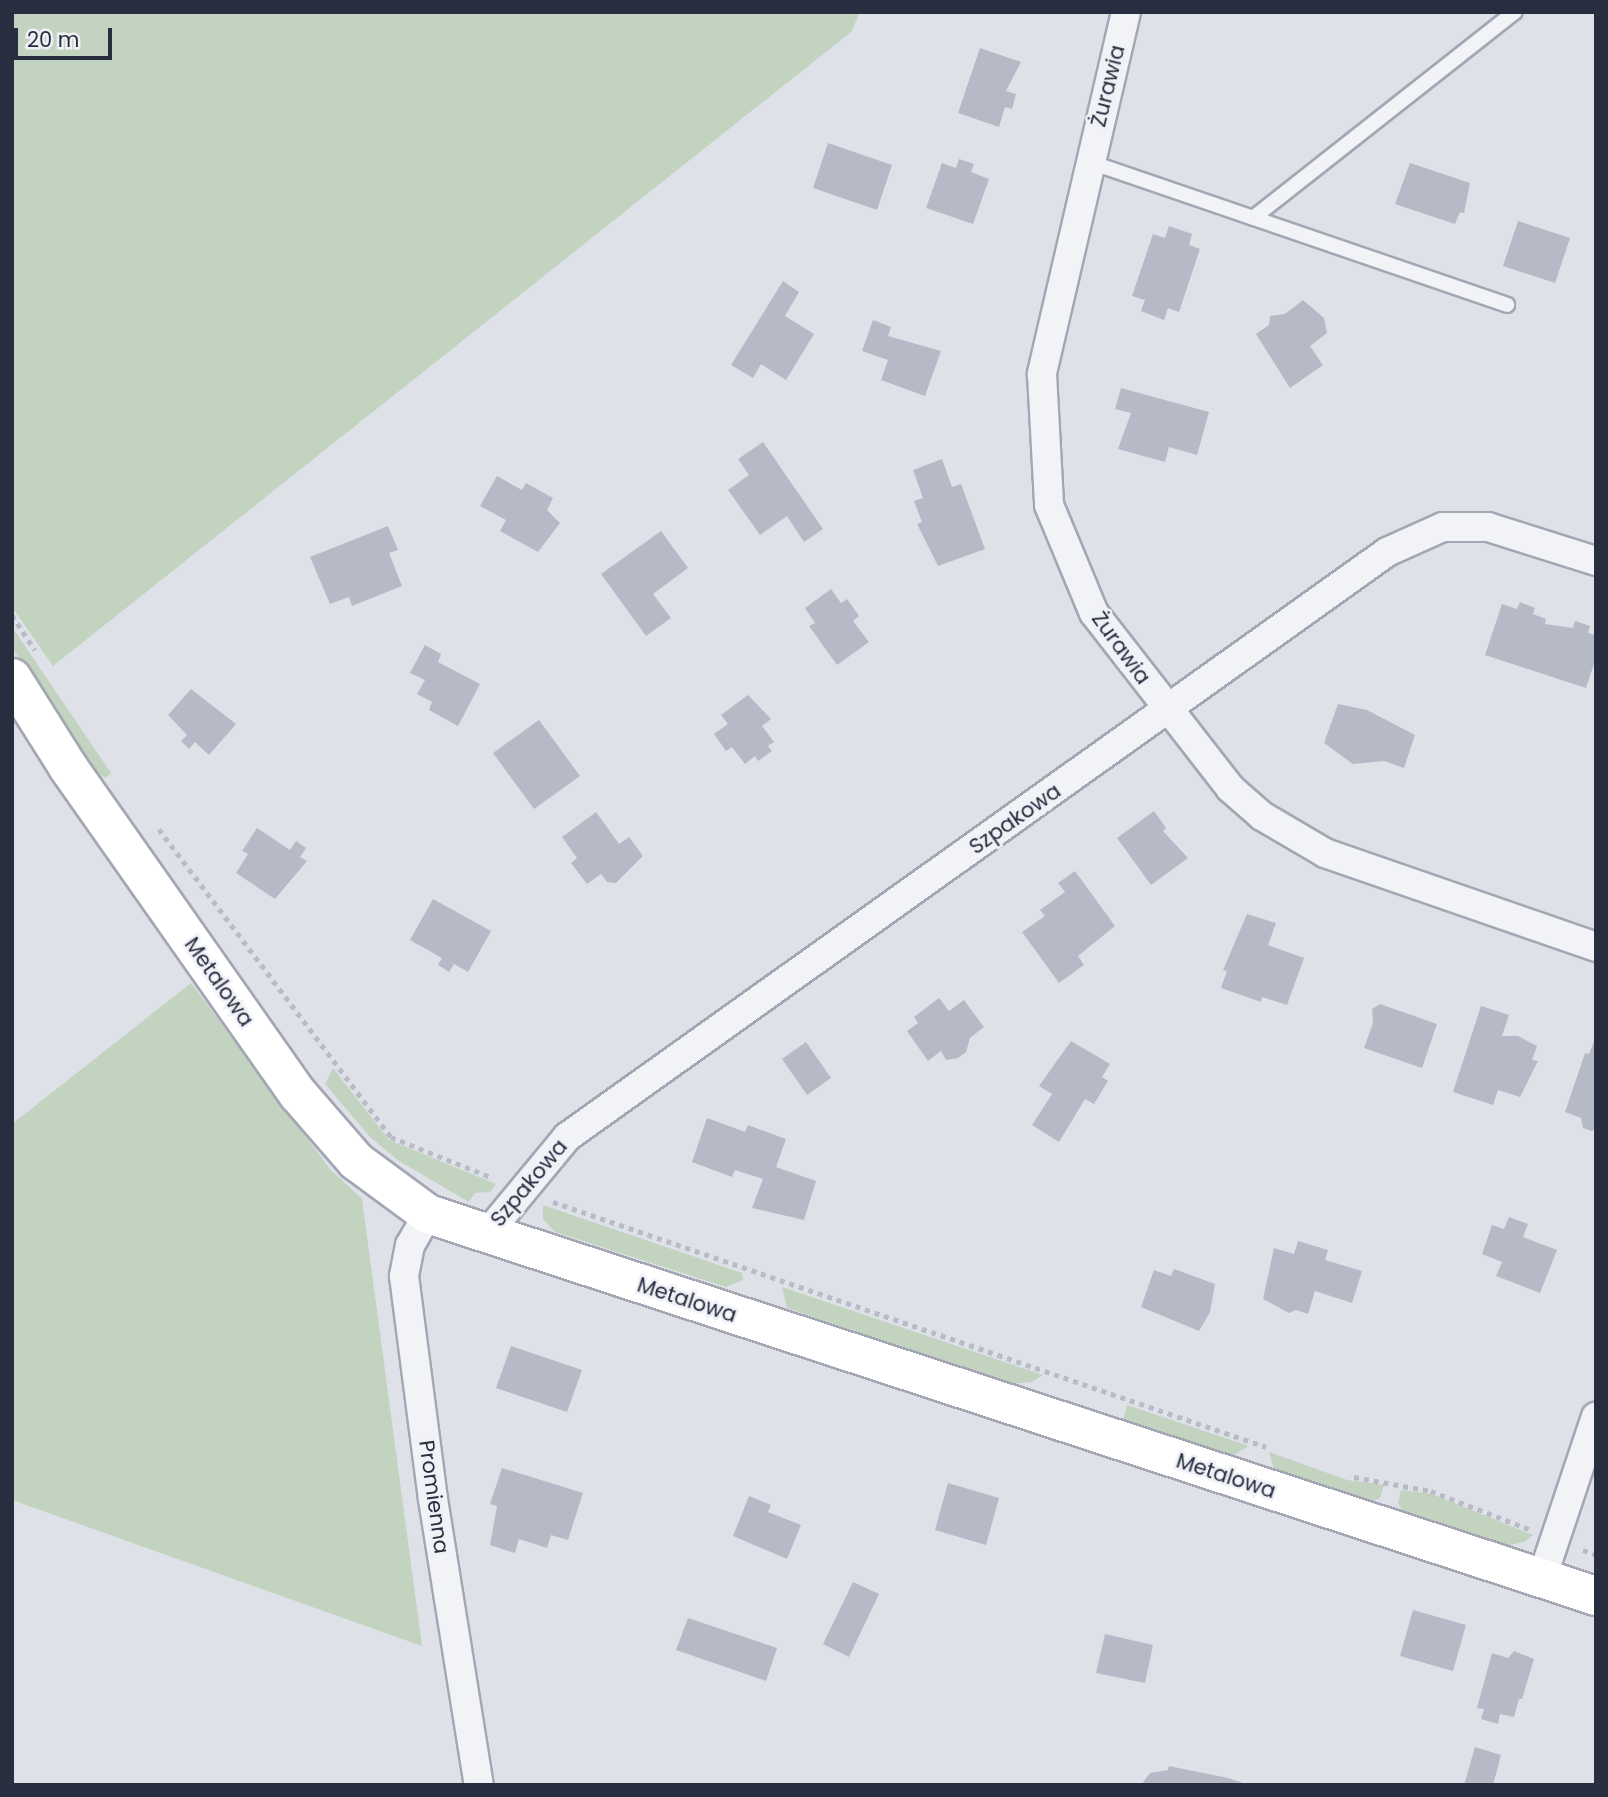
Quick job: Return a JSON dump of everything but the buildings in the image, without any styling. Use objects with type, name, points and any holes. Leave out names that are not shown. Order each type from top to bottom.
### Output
[{"type":"street","name":"Żurawia","points":[[1126,12],[1042,374],[1049,505],[1094,613],[1230,788],[1262,816],[1325,853],[1596,947]]},
{"type":"street","name":"Szpakowa","points":[[486,1235],[567,1137],[1168,711],[1387,552],[1443,527],[1488,527],[1596,561]]},
{"type":"street","name":"Metalowa","points":[[27,668],[68,767],[298,1094],[356,1161],[428,1214],[1596,1596]]},
{"type":"street","name":"Promienna","points":[[428,1214],[410,1245],[404,1276],[433,1499],[479,1785]]},
{"type":"street","points":[[1542,1578],[1596,1417]]},
{"type":"lane","points":[[1253,218],[1515,12]]},
{"type":"lane","points":[[1090,162],[1507,305]]},
{"type":"path","points":[[12,615],[27,668]]},
{"type":"path","points":[[155,824],[391,1138],[507,1183]]},
{"type":"path","points":[[546,1199],[1270,1449]]},
{"type":"path","points":[[1349,1476],[1431,1491],[1537,1532]]},
{"type":"green space","points":[[12,12],[860,12],[851,32],[53,666],[12,607]]},
{"type":"green space","points":[[12,627],[111,773],[106,778],[93,771],[12,647]]},
{"type":"green space","points":[[191,983],[330,1169],[362,1199],[422,1646],[12,1500],[12,1124]]},
{"type":"green space","points":[[333,1068],[389,1140],[496,1184],[490,1192],[475,1193],[469,1202],[399,1161],[370,1137],[325,1084]]},
{"type":"green space","points":[[543,1205],[742,1273],[743,1280],[726,1287],[555,1232],[543,1219]]},
{"type":"green space","points":[[782,1287],[1043,1375],[1032,1382],[1012,1384],[787,1308]]},
{"type":"green space","points":[[1127,1405],[1249,1446],[1230,1457],[1123,1420]]},
{"type":"green space","points":[[1269,1452],[1347,1480],[1384,1485],[1380,1498],[1366,1504],[1275,1473]]},
{"type":"green space","points":[[1401,1490],[1432,1494],[1533,1535],[1524,1542],[1501,1547],[1406,1517],[1398,1503]]}]
